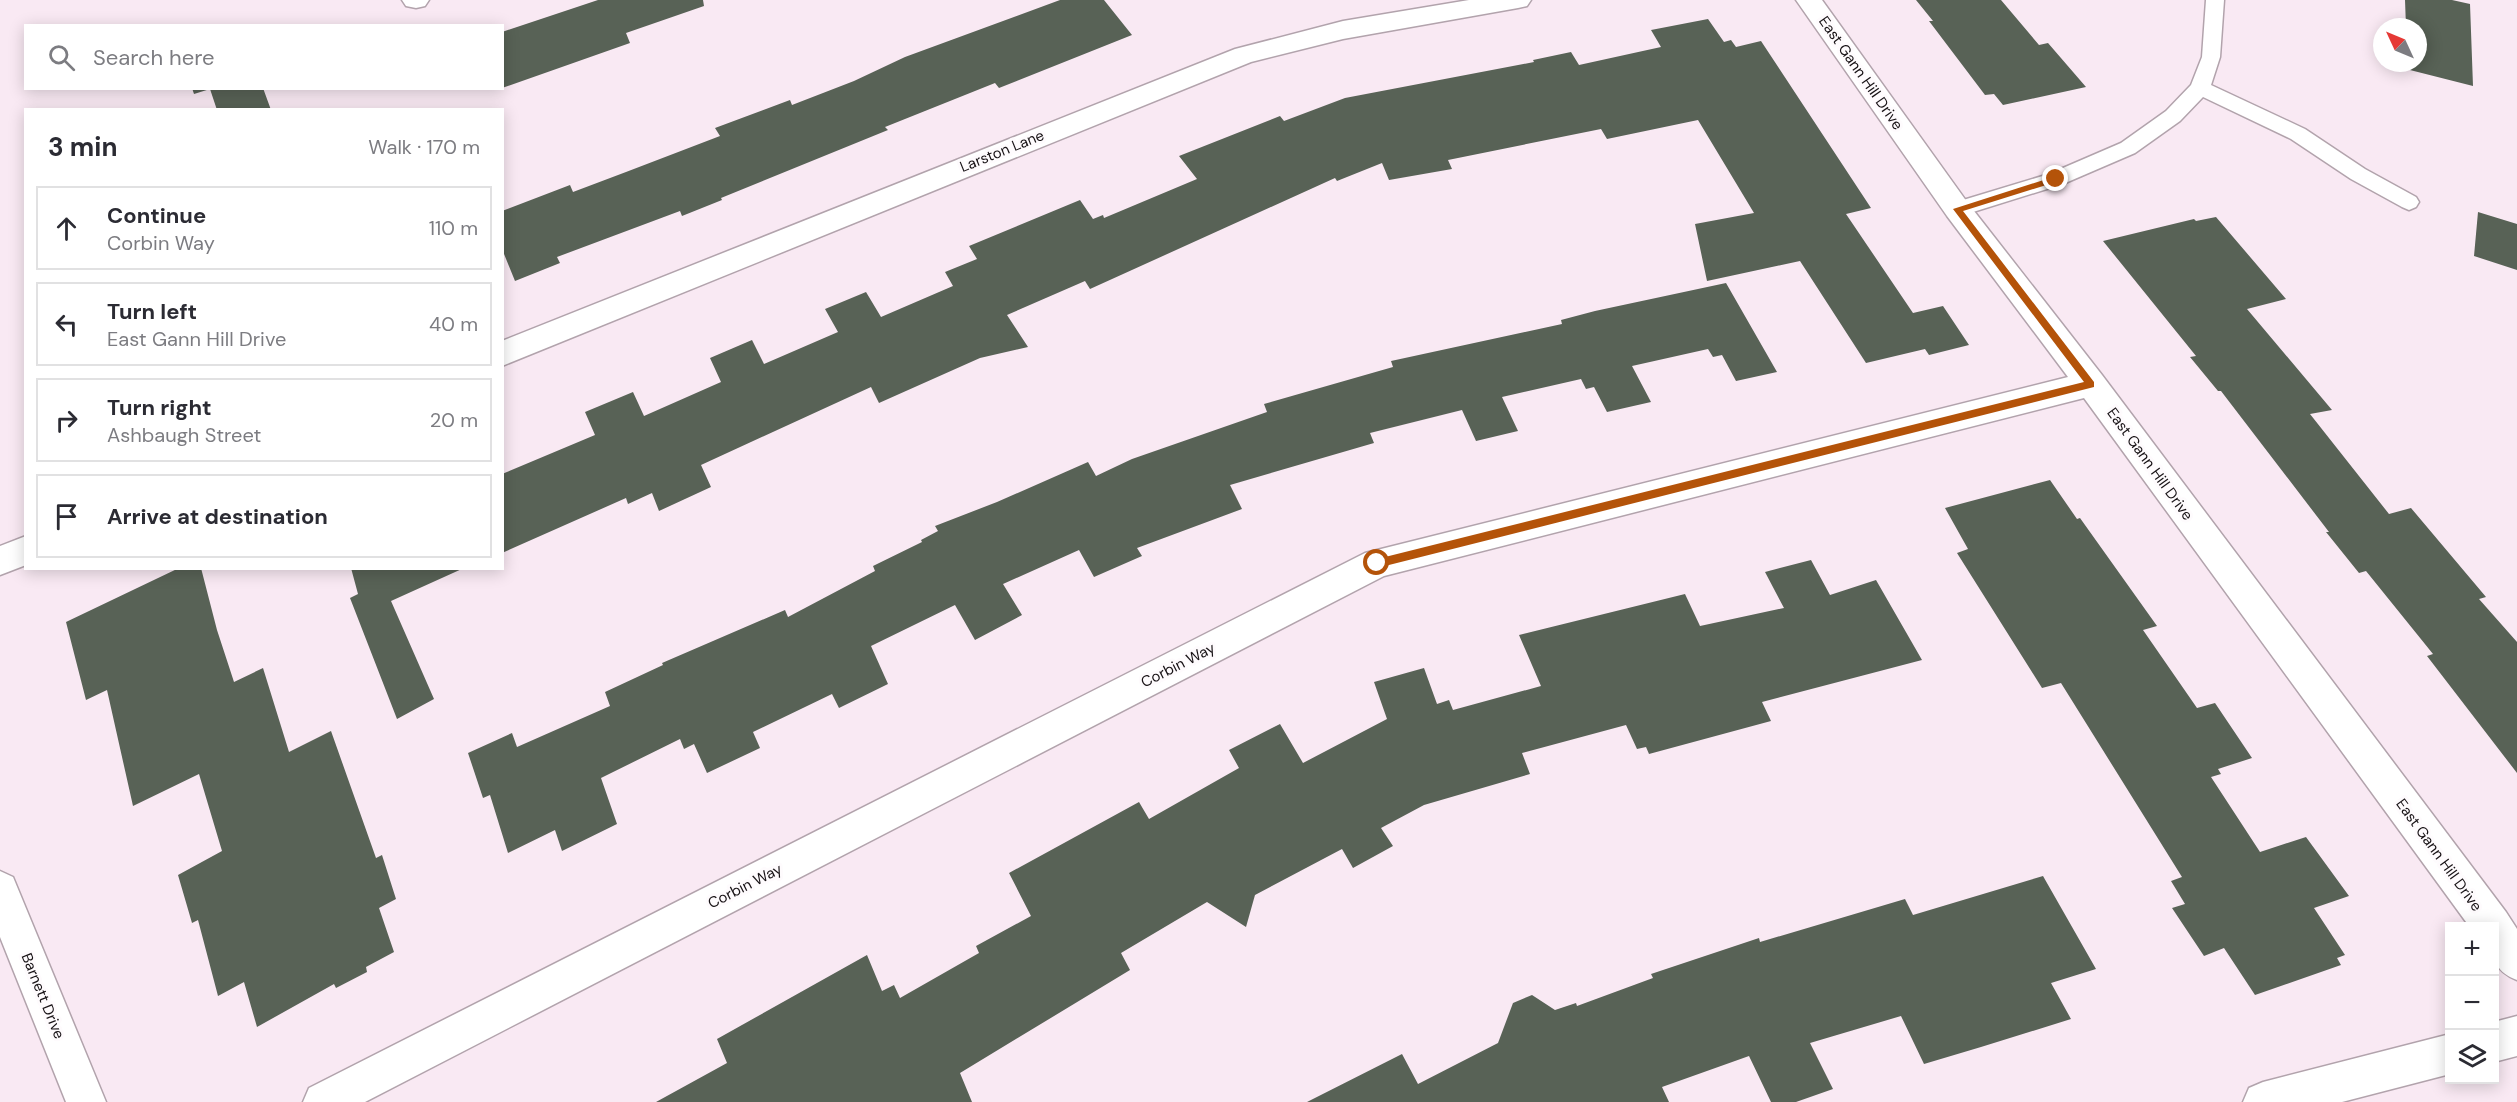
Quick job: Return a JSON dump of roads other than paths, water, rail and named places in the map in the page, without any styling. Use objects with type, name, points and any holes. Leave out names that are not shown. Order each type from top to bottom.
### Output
[{"type":"street","name":"Larston Lane","points":[[504,353],[1244,55],[1343,30],[1518,0]]},
{"type":"street","name":"East Gann Hill Drive","points":[[1809,0],[1957,209],[2091,384],[2489,922]]},
{"type":"street","name":"Corbin Way","points":[[323,1102],[1377,563],[2091,384]]},
{"type":"street","points":[[0,561],[24,551]]},
{"type":"street","name":"Barnett Drive","points":[[0,890],[86,1102]]},
{"type":"street","name":"East Gann Hill Drive","points":[[2499,936],[2517,961]]},
{"type":"street","points":[[2499,1041],[2517,1036]]},
{"type":"street","points":[[2263,1102],[2445,1054]]},
{"type":"lane","points":[[1957,209],[2056,179],[2128,148],[2173,116],[2200,88],[2211,57],[2215,0]]},
{"type":"lane","points":[[2200,88],[2298,134],[2358,174],[2409,202]]}]
